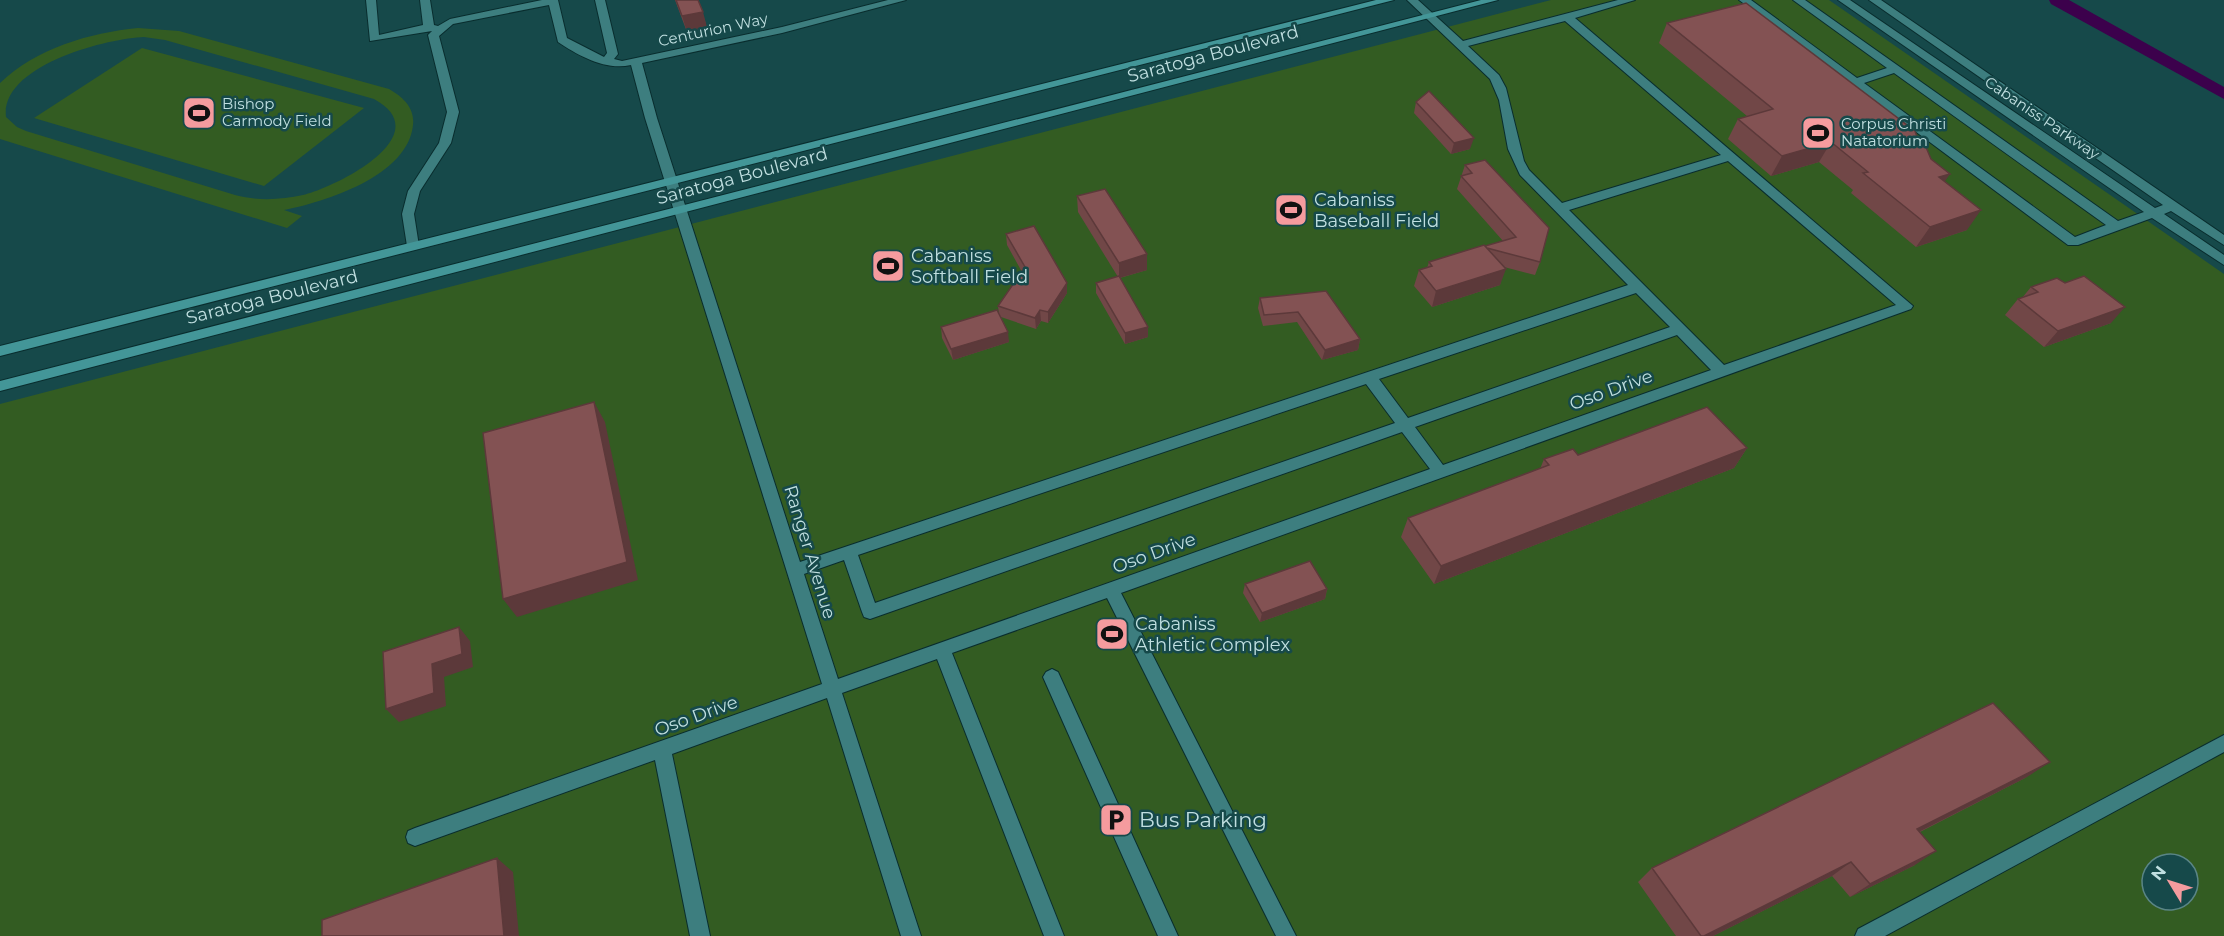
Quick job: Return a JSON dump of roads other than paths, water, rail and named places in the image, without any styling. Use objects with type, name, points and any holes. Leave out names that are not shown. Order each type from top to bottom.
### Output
[{"type":"main road","name":"Saratoga Boulevard","points":[[0,351],[1389,0]]},
{"type":"main road","name":"Saratoga Boulevard","points":[[0,386],[1493,0]]},
{"type":"street","points":[[370,0],[374,39],[553,1]]},
{"type":"street","points":[[413,246],[408,214],[414,191],[445,143],[453,112],[433,35],[434,28],[425,0]]},
{"type":"street","points":[[600,0],[613,54],[606,61]]},
{"type":"street","name":"Centurion Way","points":[[553,1],[562,40],[578,51],[622,64],[782,30],[901,0]]},
{"type":"street","points":[[1412,0],[1491,72],[1499,83],[1520,166],[1721,371]]},
{"type":"street","points":[[1461,45],[1630,0]]},
{"type":"street","points":[[1744,0],[2073,242],[2172,206]]},
{"type":"street","points":[[1798,0],[2116,226]]},
{"type":"street","name":"Cabaniss Parkway","points":[[1843,0],[2224,261]]},
{"type":"street","name":"Cabaniss Parkway","points":[[1874,0],[2224,241]]},
{"type":"street","points":[[1567,17],[1730,156]]},
{"type":"street","points":[[636,62],[651,118],[672,180]]},
{"type":"street","points":[[1855,81],[1896,69]]},
{"type":"street","points":[[1560,208],[1730,156]]},
{"type":"street","name":"Oso Drive","points":[[415,837],[1906,306],[1730,156]]},
{"type":"street","name":"Ranger Avenue","points":[[672,180],[910,936]]},
{"type":"street","points":[[795,570],[1638,287]]},
{"type":"street","points":[[849,552],[870,612],[1680,329]]},
{"type":"street","points":[[1369,377],[1440,472]]},
{"type":"street","points":[[1111,589],[1286,936]]},
{"type":"street","points":[[942,649],[1054,936]]},
{"type":"street","points":[[1052,677],[1168,936]]},
{"type":"street","points":[[1864,936],[2224,743]]},
{"type":"street","points":[[662,748],[700,936]]},
{"type":"waterway","points":[[2057,0],[2224,94]]},
{"type":"place","name":"Bishop Carmody Field","points":[[199,113]]},
{"type":"place","name":"Corpus Christi Natatorium","points":[[1818,133]]},
{"type":"place","name":"Cabaniss Baseball Field","points":[[1291,210]]},
{"type":"place","name":"Cabaniss Softball Field","points":[[888,266]]},
{"type":"place","name":"Cabaniss Athletic Complex","points":[[1112,634]]},
{"type":"place","name":"Bus Parking","points":[[1116,820]]}]
